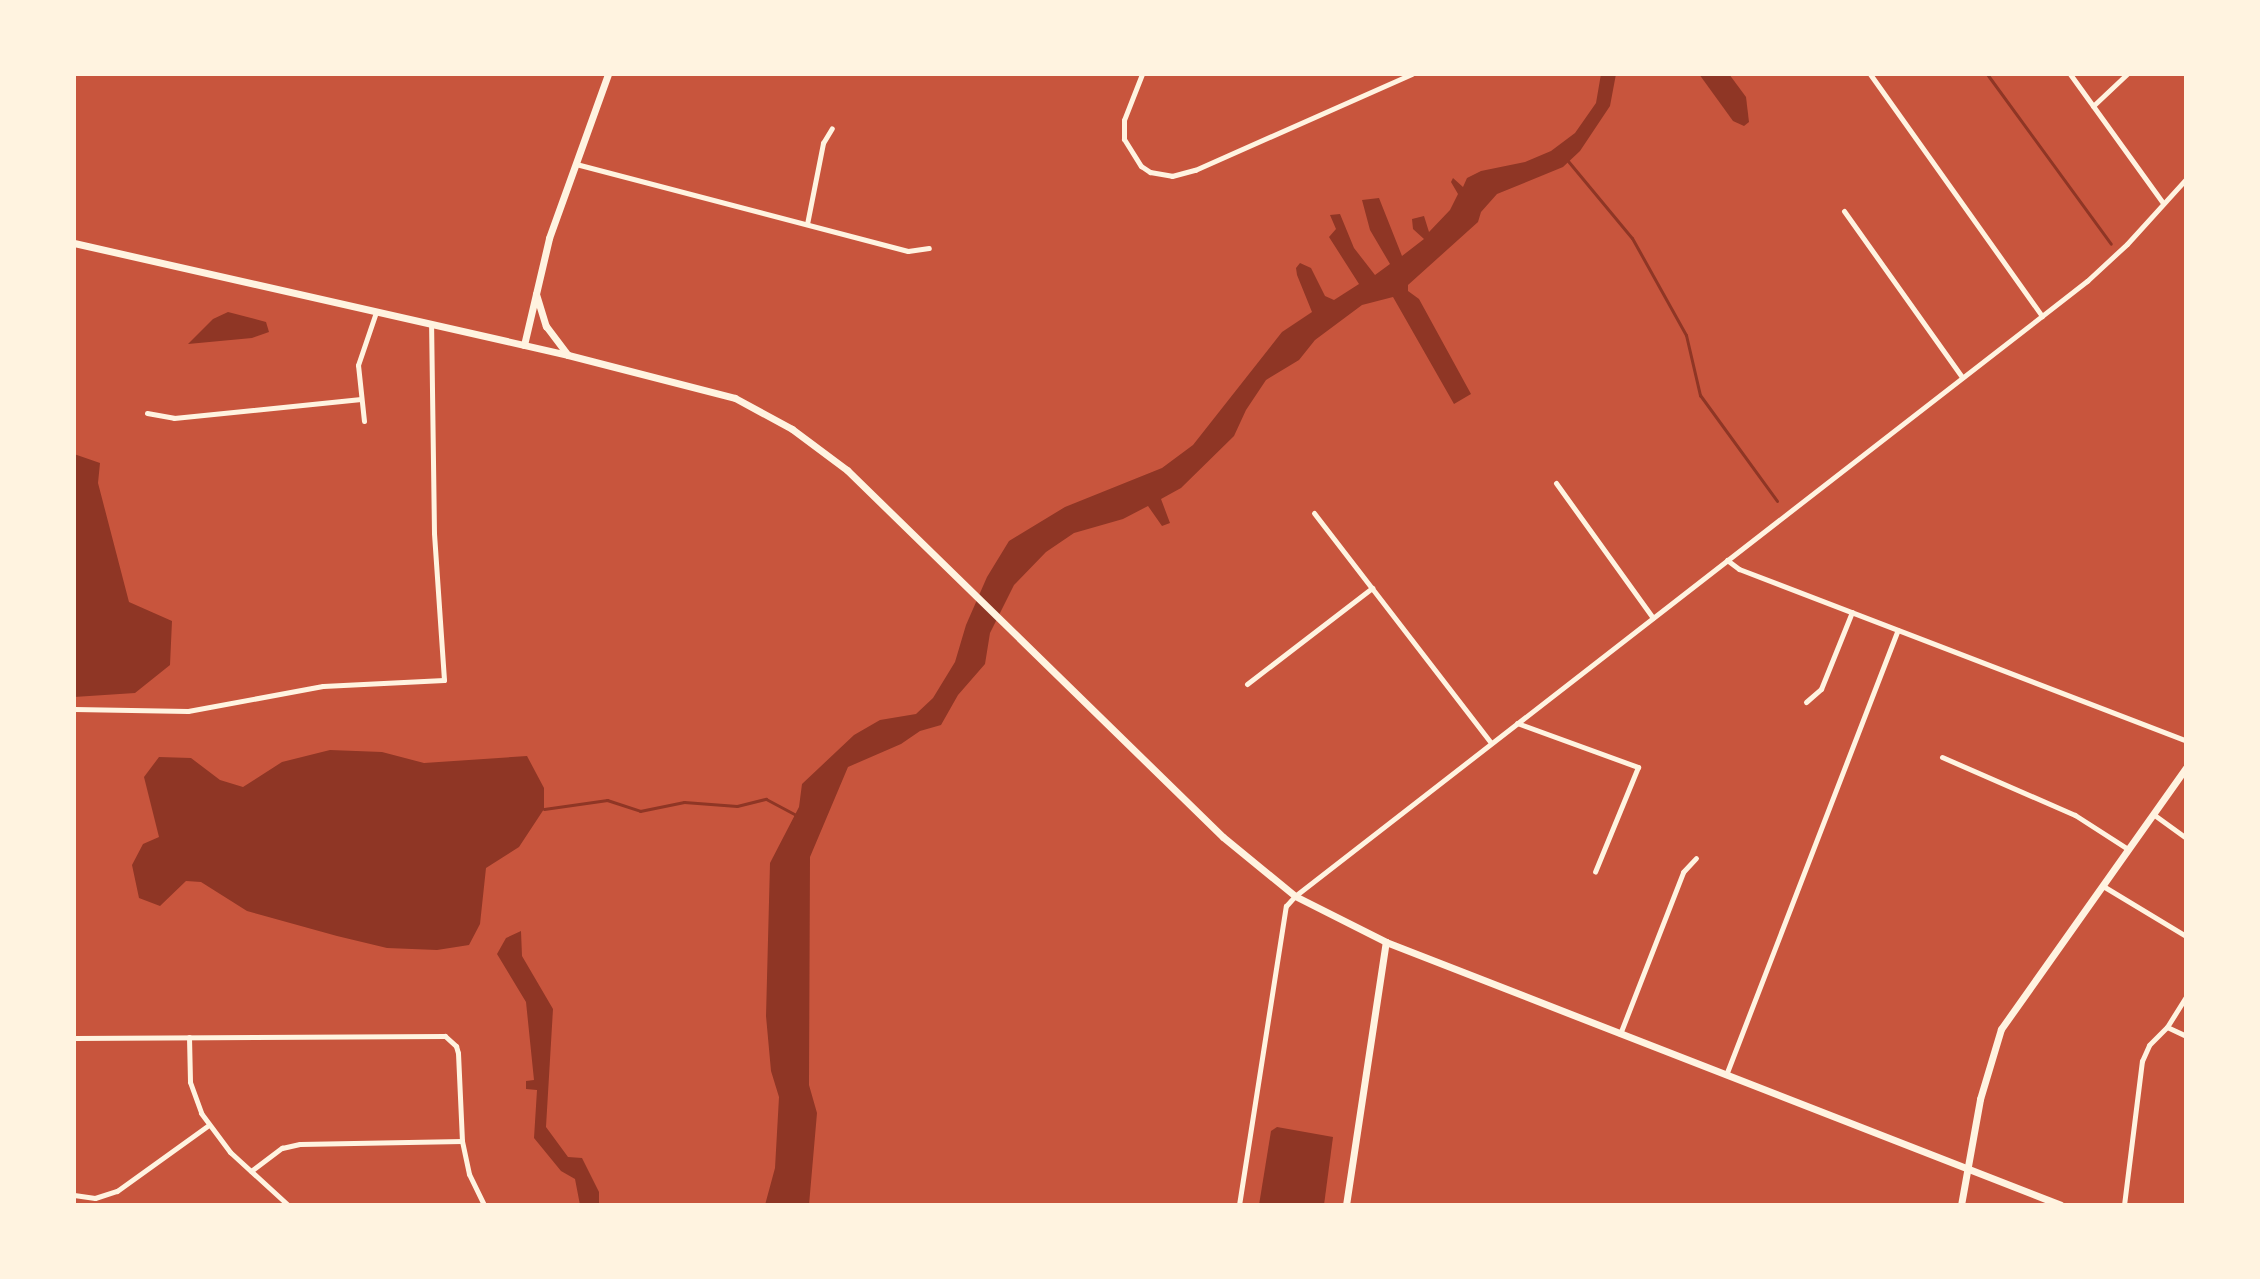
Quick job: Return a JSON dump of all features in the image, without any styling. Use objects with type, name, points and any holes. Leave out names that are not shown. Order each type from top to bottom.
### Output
[{"type":"main road","points":[[524,345],[549,238],[608,74]]},
{"type":"main road","points":[[74,243],[568,355],[735,398],[782,423],[847,470],[1223,837],[1295,896],[1386,942],[2061,1205]]},
{"type":"main road","points":[[535,292],[546,326],[568,355]]},
{"type":"main road","points":[[1961,1205],[1987,1069],[2001,1029],[2186,768]]},
{"type":"main road","points":[[1346,1205],[1386,942]]},
{"type":"street","points":[[1142,74],[1127,110],[1123,129],[1133,158],[1150,172],[1172,176],[1195,170],[1412,74]]},
{"type":"street","points":[[1870,74],[2042,316]]},
{"type":"street","points":[[2070,74],[2163,203]]},
{"type":"street","points":[[2093,106],[2127,74]]},
{"type":"street","points":[[807,224],[823,143],[832,128]]},
{"type":"street","points":[[576,164],[908,251],[929,248]]},
{"type":"street","points":[[1239,1205],[1286,906],[1295,896],[2107,264],[2186,179]]},
{"type":"street","points":[[1844,211],[1962,377]]},
{"type":"street","points":[[364,421],[358,365],[376,312]]},
{"type":"street","points":[[74,709],[188,711],[323,686],[444,680],[434,533],[431,324]]},
{"type":"street","points":[[147,413],[174,418],[361,399]]},
{"type":"street","points":[[1556,483],[1653,618]]},
{"type":"street","points":[[1314,513],[1491,743]]},
{"type":"street","points":[[1727,560],[1739,569],[2186,741]]},
{"type":"street","points":[[1247,684],[1372,588]]},
{"type":"street","points":[[1806,702],[1821,689],[1852,612]]},
{"type":"street","points":[[1726,1076],[1898,630]]},
{"type":"street","points":[[1517,723],[1638,767],[1595,872]]},
{"type":"street","points":[[1942,757],[2075,815],[2128,849]]},
{"type":"street","points":[[2153,814],[2186,838]]},
{"type":"street","points":[[1620,1034],[1683,872],[1696,858]]},
{"type":"street","points":[[2102,886],[2186,936]]},
{"type":"street","points":[[2124,1205],[2142,1061],[2149,1045],[2167,1027],[2186,997]]},
{"type":"street","points":[[2167,1027],[2186,1036]]},
{"type":"street","points":[[74,1038],[436,1033],[451,1039],[458,1053],[462,1141],[469,1174],[484,1205]]},
{"type":"street","points":[[189,1037],[188,1068],[193,1094],[209,1125],[251,1171],[288,1205]]},
{"type":"street","points":[[74,1195],[95,1198],[117,1191],[209,1125]]},
{"type":"street","points":[[251,1171],[282,1148],[300,1144],[462,1141]]},
{"type":"shaded area","points":[[1601,74],[1616,74],[1610,106],[1580,151],[1563,167],[1497,194],[1481,212],[1478,222],[1408,285],[1408,291],[1419,299],[1471,394],[1454,404],[1393,297],[1362,305],[1315,340],[1299,360],[1266,380],[1246,410],[1234,436],[1181,488],[1161,499],[1170,523],[1162,526],[1148,506],[1123,519],[1074,533],[1046,552],[1014,585],[990,633],[985,664],[958,695],[941,725],[920,731],[901,744],[848,767],[810,857],[809,1085],[817,1113],[809,1205],[765,1205],[775,1168],[779,1097],[771,1071],[766,1016],[770,863],[799,807],[802,784],[854,735],[880,720],[916,714],[933,698],[955,662],[966,625],[987,577],[1009,541],[1065,507],[1162,468],[1193,445],[1282,332],[1312,312],[1297,275],[1296,268],[1300,263],[1311,268],[1325,296],[1334,300],[1359,284],[1329,237],[1336,229],[1330,215],[1340,214],[1354,248],[1375,275],[1390,264],[1370,230],[1362,200],[1379,198],[1402,256],[1424,239],[1413,229],[1412,219],[1424,216],[1429,232],[1450,210],[1458,194],[1451,182],[1453,178],[1463,187],[1467,178],[1481,171],[1525,162],[1551,151],[1575,133],[1596,103]]},
{"type":"shaded area","points":[[1699,74],[1729,74],[1746,97],[1749,122],[1744,126],[1733,121]]},
{"type":"shaded area","points":[[228,312],[266,322],[269,332],[252,338],[188,344],[213,319]]},
{"type":"shaded area","points":[[74,454],[100,463],[98,483],[129,602],[172,621],[170,665],[135,693],[74,697]]},
{"type":"shaded area","points":[[330,750],[382,752],[424,763],[527,756],[544,788],[544,809],[519,847],[486,868],[480,924],[469,945],[437,950],[387,948],[247,911],[201,882],[186,881],[160,906],[139,898],[132,865],[143,844],[159,837],[144,777],[159,757],[191,758],[220,780],[243,787],[282,762]]},
{"type":"shaded area","points":[[521,931],[522,956],[553,1009],[546,1127],[568,1157],[582,1158],[599,1192],[599,1205],[580,1205],[575,1179],[561,1171],[534,1138],[537,1090],[526,1089],[526,1081],[534,1080],[526,1002],[497,954],[506,938]]},
{"type":"shaded area","points":[[1277,1127],[1333,1137],[1324,1205],[1259,1205],[1271,1131]]},
{"type":"waterway","points":[[1987,74],[2111,244]]},
{"type":"waterway","points":[[1568,161],[1632,238],[1686,335],[1700,395],[1777,501]]},
{"type":"waterway","points":[[544,809],[607,800],[640,811],[684,802],[737,806],[766,799],[796,815]]}]
